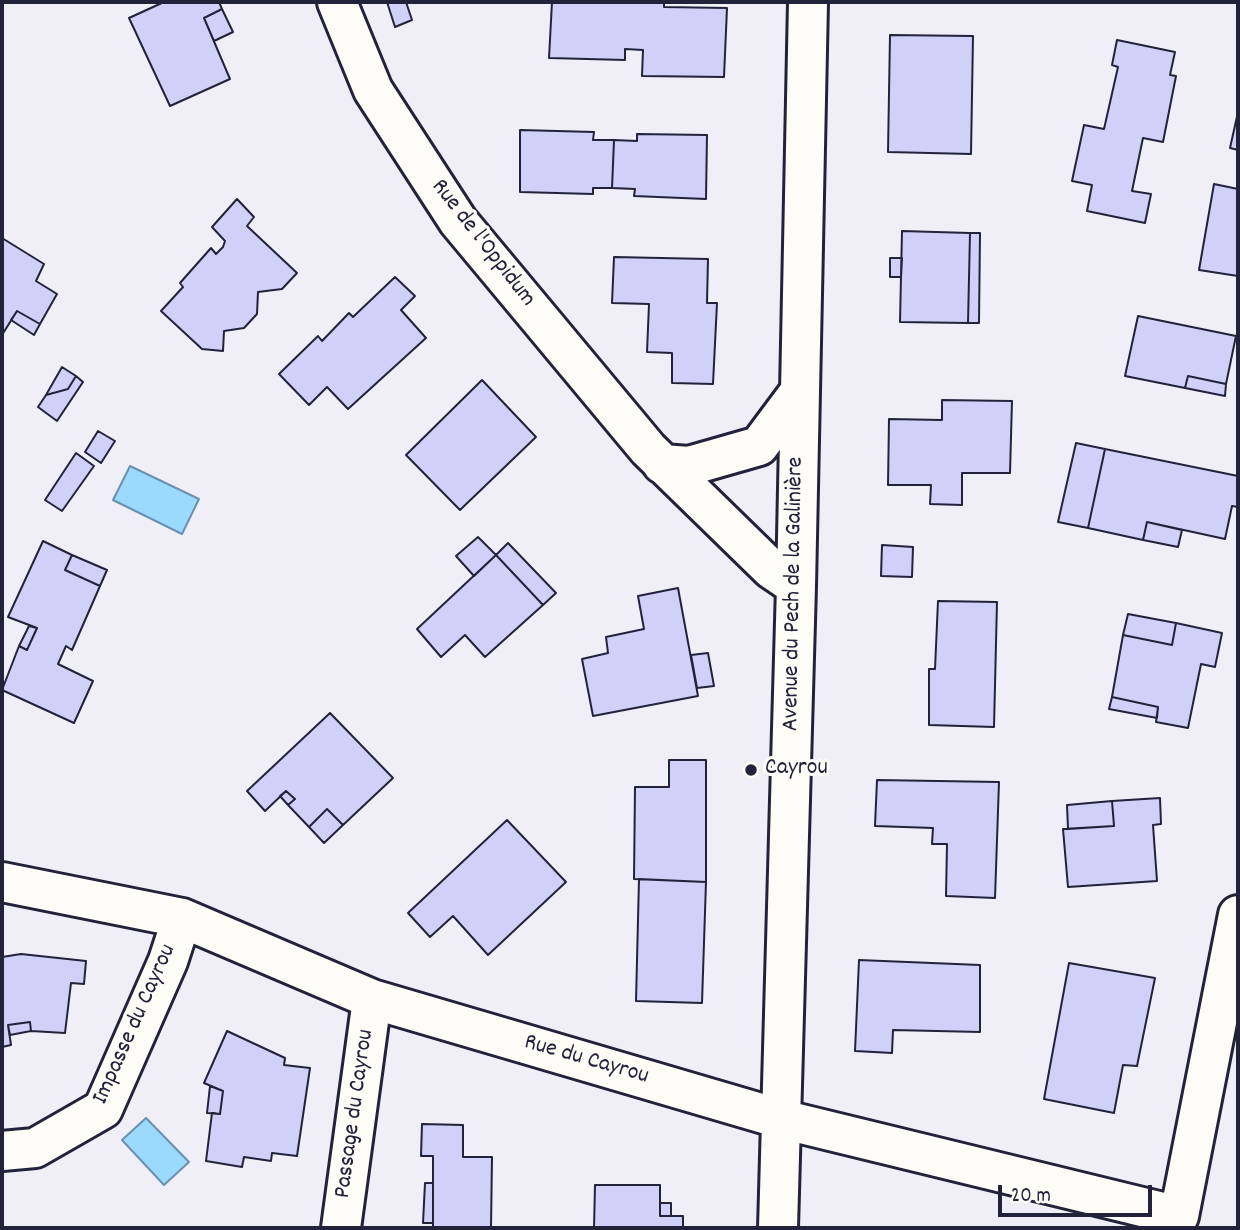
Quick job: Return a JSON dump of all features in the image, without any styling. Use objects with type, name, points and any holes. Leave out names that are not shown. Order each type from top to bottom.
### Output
[{"type":"street","name":"Rue de l'Oppidum","points":[[337,2],[373,90],[458,221],[662,464],[771,569],[796,586]]},
{"type":"street","name":"Avenue du Pech de la Galinière","points":[[778,1228],[796,586],[808,2]]},
{"type":"street","points":[[662,464],[689,466],[759,446],[800,391]]},
{"type":"street","name":"Rue du Cayrou","points":[[2,882],[182,918],[372,999],[781,1119],[1185,1222]]},
{"type":"street","points":[[1185,1222],[1238,915]]},
{"type":"street","name":"Impasse du Cayrou","points":[[2,1151],[35,1148],[103,1109],[168,961],[182,918]]},
{"type":"street","name":"Passage du Cayrou","points":[[341,1228],[372,999]]},
{"type":"water","points":[[130,466],[199,499],[182,534],[113,500]]},
{"type":"water","points":[[146,1118],[189,1162],[164,1185],[122,1140]]},
{"type":"building","points":[[164,2],[219,2],[222,9],[204,18],[230,79],[170,106],[129,18]]},
{"type":"building","points":[[387,2],[406,2],[412,20],[395,27]]},
{"type":"building","points":[[552,2],[664,2],[664,7],[727,8],[724,77],[642,76],[643,50],[625,49],[625,60],[549,58]]},
{"type":"building","points":[[222,9],[233,32],[214,41],[204,18]]},
{"type":"building","points":[[890,35],[973,36],[971,154],[888,152]]},
{"type":"building","points":[[1117,40],[1175,52],[1170,75],[1176,76],[1163,142],[1143,138],[1132,191],[1151,194],[1145,223],[1087,211],[1092,185],[1072,181],[1084,125],[1104,129],[1118,67],[1112,65]]},
{"type":"building","points":[[1238,112],[1238,150],[1230,148]]},
{"type":"building","points":[[520,130],[594,132],[593,140],[614,140],[612,188],[593,188],[593,194],[520,192]]},
{"type":"building","points":[[637,134],[707,135],[706,199],[634,196],[635,189],[612,188],[614,140],[637,141]]},
{"type":"building","points":[[1214,184],[1238,189],[1238,276],[1199,270]]},
{"type":"building","points":[[237,199],[254,217],[247,226],[297,273],[282,289],[258,292],[257,314],[244,328],[224,331],[223,351],[202,349],[161,311],[183,287],[180,283],[211,248],[216,254],[223,247],[225,241],[212,227]]},
{"type":"building","points":[[902,231],[970,233],[968,323],[900,322]]},
{"type":"building","points":[[970,233],[980,233],[979,323],[968,323]]},
{"type":"building","points":[[2,238],[44,264],[36,281],[57,294],[40,324],[17,311],[2,335]]},
{"type":"building","points":[[614,257],[708,259],[707,303],[717,303],[713,384],[672,383],[672,353],[647,352],[649,304],[612,303]]},
{"type":"building","points":[[890,258],[902,258],[901,277],[890,277]]},
{"type":"building","points":[[395,277],[415,296],[401,310],[426,338],[348,409],[327,387],[309,405],[279,374],[318,336],[322,341],[349,313],[353,317]]},
{"type":"building","points":[[17,311],[40,324],[34,335],[11,320]]},
{"type":"building","points":[[1138,316],[1236,336],[1226,384],[1188,376],[1185,388],[1125,376]]},
{"type":"building","points":[[62,367],[76,376],[68,389],[46,395]]},
{"type":"building","points":[[76,376],[83,382],[57,421],[38,407],[46,395],[68,389]]},
{"type":"building","points":[[1188,376],[1226,384],[1225,396],[1185,388]]},
{"type":"building","points":[[482,380],[536,437],[460,510],[406,455]]},
{"type":"building","points":[[942,400],[1012,401],[1010,473],[962,473],[962,505],[930,504],[931,485],[888,485],[889,419],[942,420]]},
{"type":"building","points":[[98,431],[115,441],[101,463],[85,452]]},
{"type":"building","points":[[1076,443],[1105,449],[1088,528],[1058,522]]},
{"type":"building","points":[[1105,449],[1238,476],[1238,507],[1232,506],[1225,539],[1147,522],[1143,540],[1088,528]]},
{"type":"building","points":[[76,453],[94,466],[62,511],[45,500]]},
{"type":"building","points":[[1147,522],[1182,530],[1178,547],[1143,540]]},
{"type":"building","points":[[478,537],[496,555],[474,576],[456,556]]},
{"type":"building","points":[[43,541],[72,555],[65,570],[100,586],[72,650],[66,646],[58,664],[93,681],[74,723],[2,690],[19,646],[27,650],[37,628],[8,617]]},
{"type":"building","points":[[508,543],[556,593],[543,605],[496,555]]},
{"type":"building","points":[[882,545],[913,547],[912,577],[881,576]]},
{"type":"building","points":[[72,555],[107,570],[100,586],[65,570]]},
{"type":"building","points":[[496,555],[543,605],[485,657],[465,635],[441,657],[417,629]]},
{"type":"building","points":[[678,588],[698,696],[593,716],[582,659],[608,653],[606,637],[644,629],[638,596]]},
{"type":"building","points":[[938,601],[997,602],[994,727],[929,725],[929,669],[935,669]]},
{"type":"building","points":[[1128,614],[1176,623],[1172,645],[1123,635]]},
{"type":"building","points":[[1176,623],[1222,633],[1215,667],[1201,664],[1188,728],[1156,722],[1158,707],[1112,697],[1123,635],[1172,645]]},
{"type":"building","points":[[29,626],[37,628],[27,650],[19,646]]},
{"type":"building","points":[[708,653],[714,686],[697,688],[691,655]]},
{"type":"building","points":[[1112,697],[1158,707],[1157,718],[1109,709]]},
{"type":"building","points":[[330,713],[393,778],[343,825],[327,809],[309,827],[288,805],[295,799],[286,791],[265,811],[247,791]]},
{"type":"building","points":[[669,760],[706,760],[706,882],[634,879],[635,787],[669,787]]},
{"type":"building","points":[[877,780],[999,782],[995,898],[946,896],[947,844],[932,844],[933,828],[875,826]]},
{"type":"building","points":[[286,791],[295,799],[288,805],[280,796]]},
{"type":"building","points":[[1160,798],[1161,824],[1153,825],[1157,881],[1068,887],[1063,829],[1114,826],[1112,801]]},
{"type":"building","points":[[1112,801],[1114,826],[1068,829],[1067,805]]},
{"type":"building","points":[[327,809],[343,825],[324,843],[309,827]]},
{"type":"building","points":[[507,820],[566,882],[488,955],[453,916],[430,937],[408,913]]},
{"type":"building","points":[[639,879],[706,882],[702,1003],[636,1001]]},
{"type":"building","points":[[21,954],[86,961],[84,984],[71,983],[65,1033],[31,1031],[30,1022],[8,1025],[11,1045],[2,1047],[2,957]]},
{"type":"building","points":[[859,960],[980,965],[980,1032],[893,1030],[892,1053],[855,1051]]},
{"type":"building","points":[[1069,963],[1155,978],[1137,1066],[1123,1065],[1114,1113],[1044,1099]]},
{"type":"building","points":[[30,1022],[31,1031],[10,1035],[8,1025]]},
{"type":"building","points":[[227,1031],[285,1058],[284,1065],[310,1068],[297,1156],[272,1153],[271,1161],[244,1157],[242,1167],[206,1161],[212,1113],[220,1114],[223,1091],[204,1083]]},
{"type":"building","points":[[210,1086],[223,1091],[220,1114],[207,1113]]},
{"type":"building","points":[[422,1124],[463,1125],[463,1157],[492,1157],[491,1228],[433,1228],[433,1156],[421,1156]]},
{"type":"building","points":[[425,1183],[433,1183],[433,1223],[423,1223]]},
{"type":"building","points":[[595,1185],[660,1185],[660,1216],[683,1216],[683,1228],[594,1228]]},
{"type":"building","points":[[660,1203],[671,1203],[671,1216],[660,1216]]},
{"type":"place","name":"Cayrou","points":[[751,770]]}]
